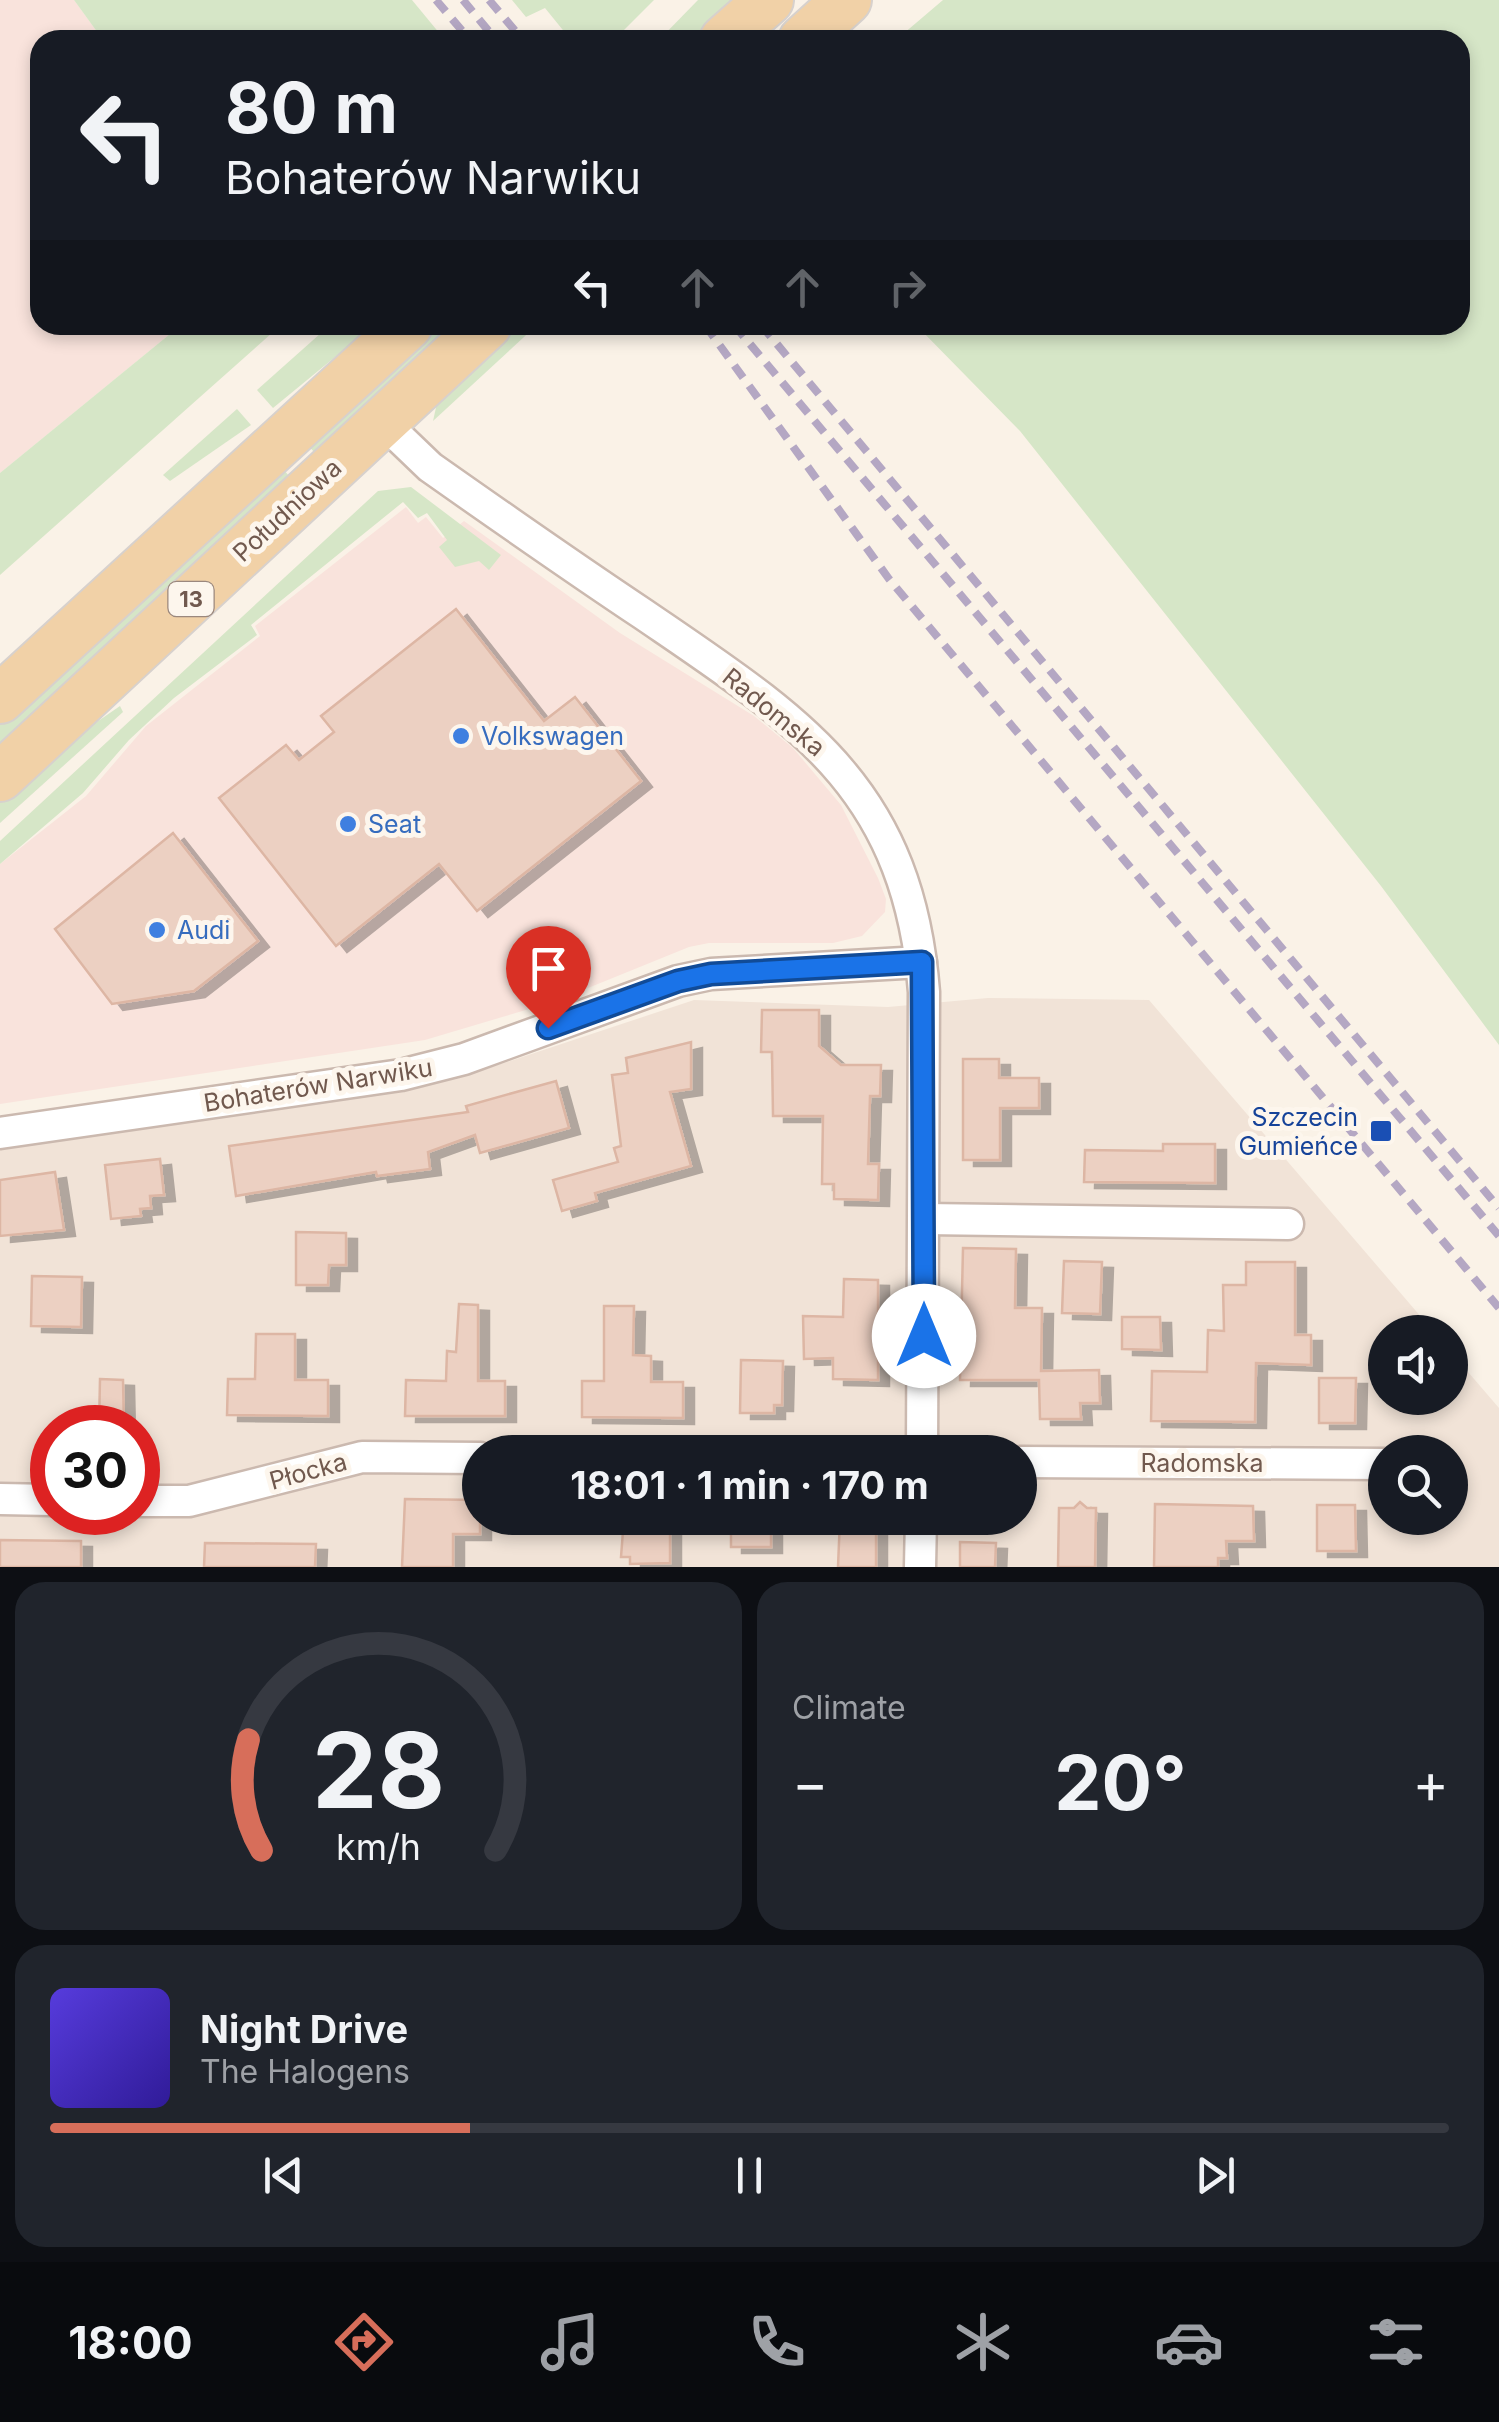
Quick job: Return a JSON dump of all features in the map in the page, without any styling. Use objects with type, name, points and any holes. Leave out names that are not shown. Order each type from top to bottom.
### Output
[{"type":"main road","points":[[735,30],[769,0]]},
{"type":"main road","points":[[813,30],[847,0]]},
{"type":"main road","name":"13","points":[[0,699],[397,335]]},
{"type":"main road","name":"Południowa","points":[[0,777],[475,335]]},
{"type":"street","name":"Radomska","points":[[381,420],[430,467],[750,688],[814,740],[857,791],[892,852],[909,902],[922,962],[922,1435]]},
{"type":"street","name":"Bohaterów Narwiku","points":[[0,1133],[401,1075],[464,1059],[678,981],[711,974],[922,962]]},
{"type":"street","points":[[925,1218],[1288,1224]]},
{"type":"street","name":"Płocka","points":[[160,1501],[189,1502],[362,1457],[462,1458]]},
{"type":"street","name":"Radomska","points":[[1037,1462],[1368,1464]]},
{"type":"street","points":[[0,1499],[30,1500]]},
{"type":"street","points":[[920,1567],[921,1535]]},
{"type":"shaded area","points":[[0,0],[74,0],[96,30],[30,30],[30,335],[169,335],[0,473]]},
{"type":"shaded area","points":[[406,507],[418,523],[426,517],[443,538],[464,521],[620,633],[754,716],[793,748],[841,805],[878,878],[886,899],[885,912],[862,936],[833,943],[709,943],[689,947],[556,1001],[425,1040],[0,1104],[0,864],[86,796],[146,726],[260,636],[255,626]]},
{"type":"shaded area","points":[[988,998],[1149,1000],[1419,1315],[1368,1315],[1368,1415],[1468,1415],[1468,1372],[1499,1408],[1499,1567],[0,1567],[0,1150],[471,1074],[694,1000],[888,1007]]},
{"type":"green space","points":[[74,0],[412,0],[437,30],[96,30]]},
{"type":"green space","points":[[512,0],[654,0],[624,30],[563,30],[545,8],[526,17]]},
{"type":"green space","points":[[698,0],[738,0],[706,30],[669,30]]},
{"type":"green space","points":[[943,0],[1499,0],[1499,1045],[1381,886],[1020,431],[926,335],[1470,335],[1470,30],[908,30]]},
{"type":"green space","points":[[169,335],[270,335],[0,575],[0,473]]},
{"type":"green space","points":[[319,335],[362,335],[273,408],[257,390]]},
{"type":"green space","points":[[423,335],[445,335],[315,453],[305,442]]},
{"type":"green space","points":[[504,335],[526,335],[433,421],[437,403]]},
{"type":"green space","points":[[237,409],[251,425],[170,481],[163,475]]},
{"type":"green space","points":[[279,464],[289,476],[0,746],[0,722]]},
{"type":"green space","points":[[411,487],[501,555],[489,570],[479,561],[455,567],[439,547],[447,540],[427,513],[418,518],[403,502],[251,625],[257,635],[174,698],[129,740],[83,793],[0,864],[0,841],[378,491]]},
{"type":"green space","points":[[120,706],[123,712],[0,823],[0,801],[46,757]]},
{"type":"building","points":[[456,609],[544,721],[575,697],[641,781],[477,911],[439,864],[336,946],[219,798],[286,745],[299,760],[334,732],[321,716]]},
{"type":"building","points":[[173,833],[258,941],[194,991],[112,1004],[55,929]]},
{"type":"building","points":[[762,1010],[819,1010],[819,1046],[841,1065],[881,1065],[880,1096],[870,1096],[868,1164],[879,1164],[878,1200],[834,1199],[834,1184],[822,1184],[823,1116],[773,1116],[772,1052],[761,1052]]},
{"type":"building","points":[[691,1042],[691,1089],[670,1092],[691,1166],[595,1193],[597,1201],[562,1211],[553,1180],[618,1162],[614,1148],[621,1146],[612,1075],[628,1073],[626,1058]]},
{"type":"building","points":[[963,1059],[999,1059],[999,1078],[1039,1078],[1039,1108],[1000,1108],[1000,1160],[963,1160]]},
{"type":"building","points":[[556,1081],[569,1128],[480,1153],[475,1135],[428,1152],[430,1169],[377,1176],[376,1172],[236,1196],[229,1146],[468,1112],[466,1106]]},
{"type":"building","points":[[1163,1144],[1215,1144],[1215,1183],[1084,1182],[1085,1150],[1163,1151]]},
{"type":"building","points":[[160,1159],[164,1195],[150,1196],[151,1208],[140,1209],[141,1216],[111,1219],[105,1165]]},
{"type":"building","points":[[55,1172],[64,1230],[0,1236],[0,1180]]},
{"type":"building","points":[[296,1232],[346,1233],[346,1265],[329,1265],[328,1285],[296,1285]]},
{"type":"building","points":[[963,1248],[1016,1249],[1015,1308],[1042,1308],[1041,1371],[1099,1370],[1100,1403],[1080,1403],[1081,1419],[1040,1419],[1039,1380],[960,1380]]},
{"type":"building","points":[[1064,1261],[1102,1262],[1100,1314],[1062,1313]]},
{"type":"building","points":[[1246,1262],[1295,1262],[1295,1335],[1311,1335],[1311,1365],[1256,1363],[1255,1422],[1151,1421],[1152,1371],[1207,1372],[1208,1330],[1224,1331],[1223,1285],[1246,1285]]},
{"type":"building","points":[[32,1276],[82,1277],[81,1327],[31,1326]]},
{"type":"building","points":[[844,1279],[878,1280],[878,1380],[833,1379],[833,1358],[804,1359],[803,1316],[843,1317]]},
{"type":"building","points":[[459,1304],[478,1305],[478,1381],[505,1381],[505,1416],[405,1416],[406,1380],[446,1381],[447,1351],[456,1352]]},
{"type":"building","points":[[604,1306],[634,1306],[633,1355],[651,1356],[651,1382],[683,1382],[683,1418],[582,1417],[582,1381],[604,1381]]},
{"type":"building","points":[[1122,1317],[1160,1317],[1161,1350],[1122,1349]]},
{"type":"building","points":[[256,1334],[295,1334],[295,1380],[328,1380],[328,1416],[227,1415],[228,1379],[255,1379]]},
{"type":"building","points":[[741,1360],[783,1361],[782,1405],[774,1405],[774,1413],[740,1413]]},
{"type":"building","points":[[1319,1378],[1356,1378],[1355,1423],[1319,1423]]},
{"type":"building","points":[[100,1379],[123,1380],[124,1405],[99,1405]]},
{"type":"building","points":[[405,1499],[462,1500],[462,1534],[453,1534],[453,1567],[402,1567]]},
{"type":"building","points":[[1080,1502],[1087,1508],[1096,1508],[1095,1567],[1058,1567],[1059,1508],[1074,1508]]},
{"type":"building","points":[[1155,1504],[1253,1506],[1254,1541],[1226,1541],[1227,1558],[1218,1558],[1218,1567],[1154,1567]]},
{"type":"building","points":[[1317,1505],[1355,1505],[1356,1551],[1317,1551]]},
{"type":"building","points":[[623,1535],[670,1535],[670,1563],[630,1564],[630,1557],[621,1557]]},
{"type":"building","points":[[731,1535],[771,1535],[771,1547],[731,1547]]},
{"type":"building","points":[[839,1535],[876,1535],[876,1567],[838,1567]]},
{"type":"building","points":[[0,1540],[81,1541],[81,1567],[0,1567]]},
{"type":"building","points":[[960,1542],[996,1543],[995,1567],[960,1567]]},
{"type":"building","points":[[205,1543],[316,1544],[315,1567],[204,1567]]},
{"type":"railway","points":[[436,0],[462,30]]},
{"type":"railway","points":[[463,0],[488,30]]},
{"type":"railway","points":[[489,0],[514,30]]},
{"type":"railway","points":[[712,335],[889,579],[1499,1308]]},
{"type":"railway","points":[[742,335],[1499,1236]]},
{"type":"railway","points":[[769,335],[1499,1208]]},
{"type":"place","name":"Volkswagen","points":[[461,736]]},
{"type":"place","name":"Seat","points":[[348,824]]},
{"type":"place","name":"Audi","points":[[157,930]]},
{"type":"place","name":"Szczecin Gumieńce","points":[[1381,1131]]},
{"type":"route","points":[[548,1028],[678,981],[711,974],[922,962],[924,1336]]}]
